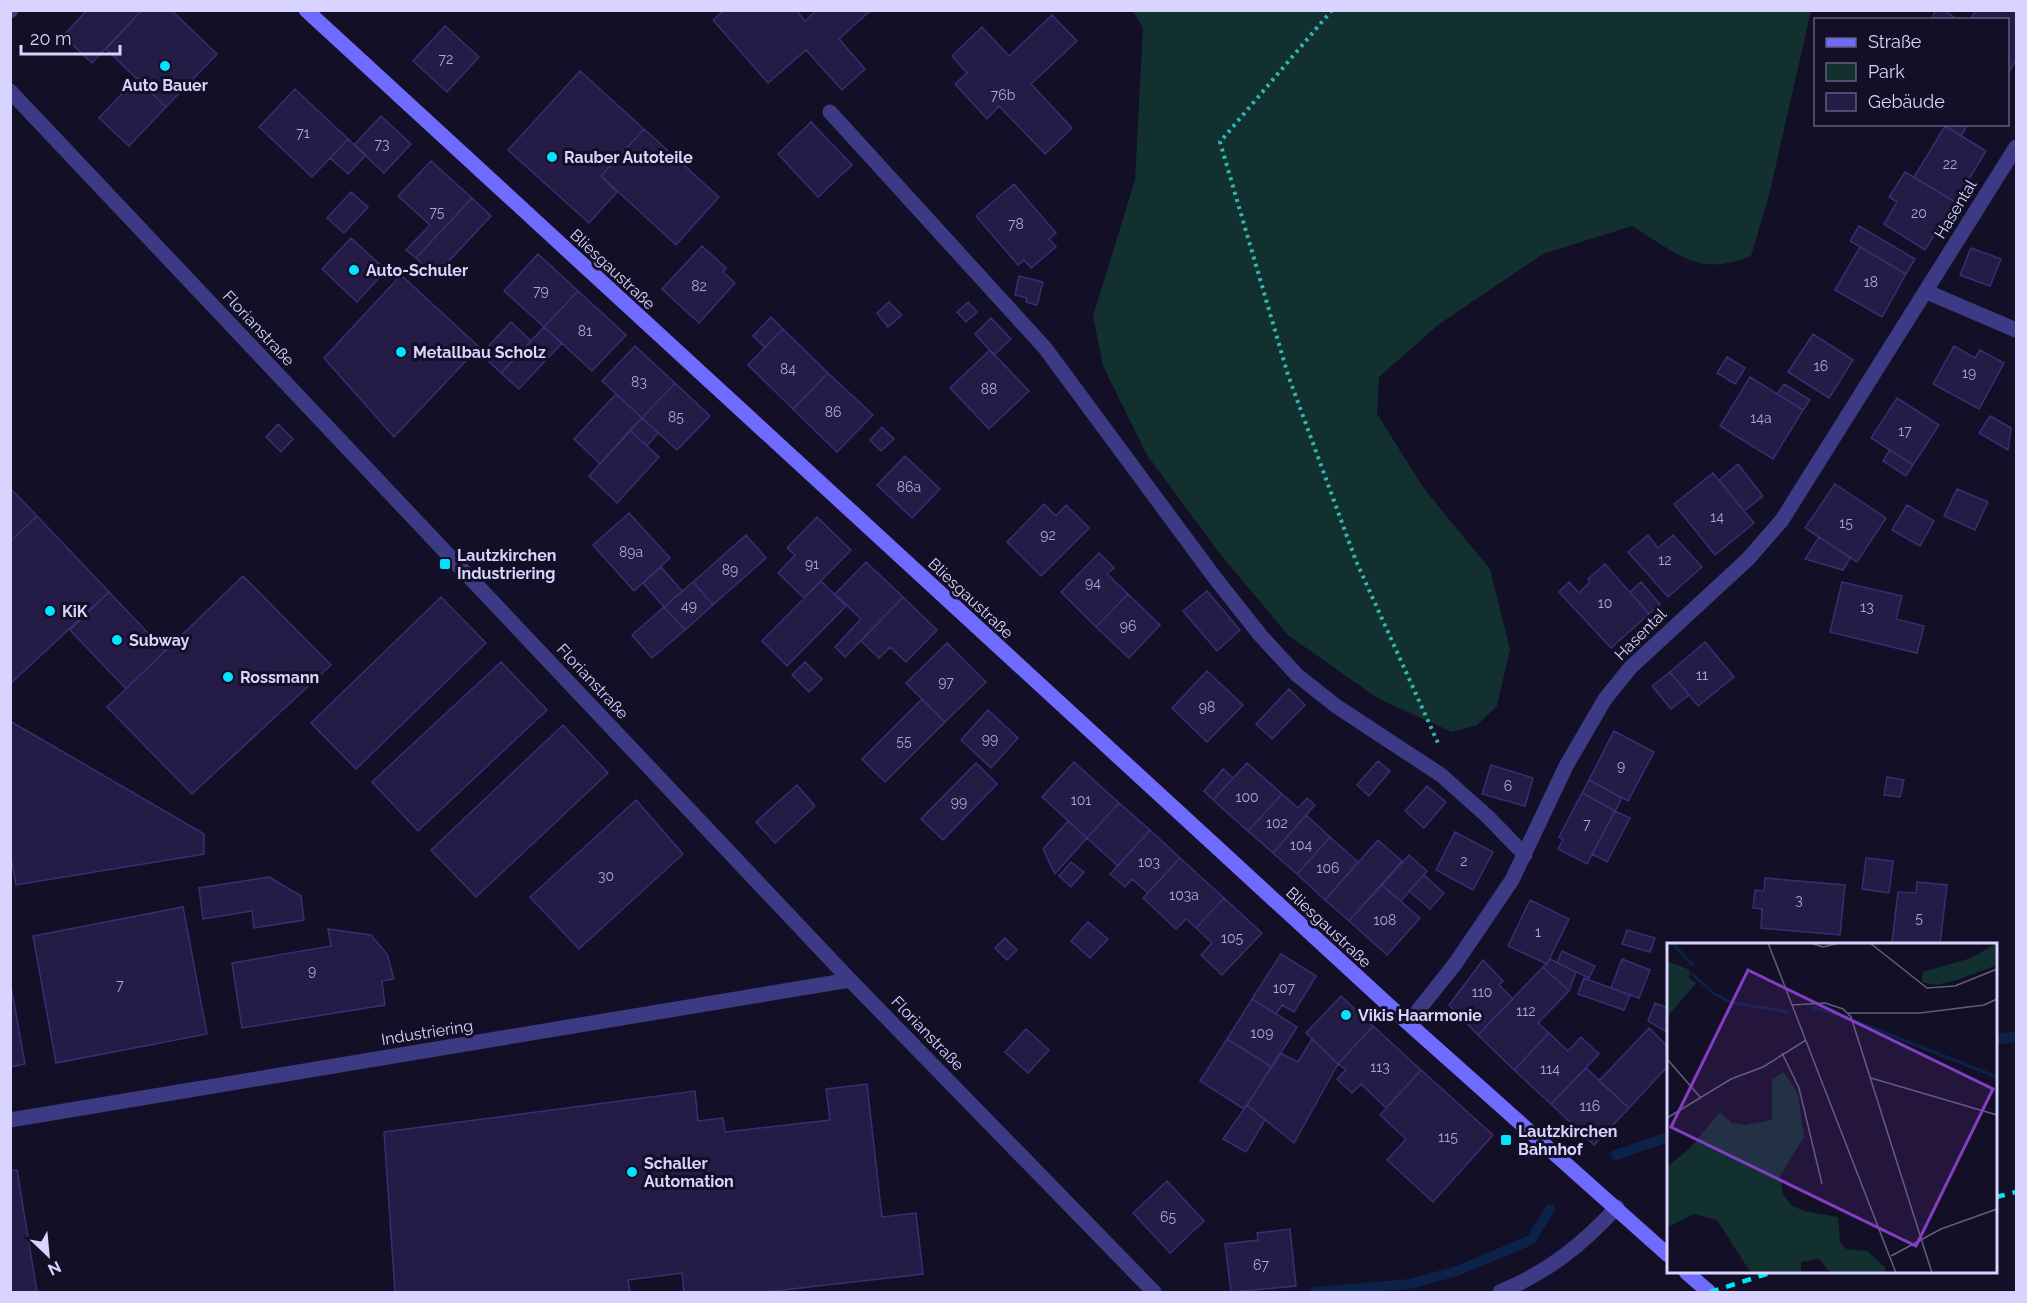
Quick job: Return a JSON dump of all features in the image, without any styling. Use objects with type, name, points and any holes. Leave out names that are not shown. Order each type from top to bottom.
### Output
[{"type":"main road","name":"Bliesgaustraße","points":[[306,10],[1408,1023],[1617,1207],[1667,1254]]},
{"type":"main road","points":[[1687,1273],[1709,1293]]},
{"type":"street","name":"Florianstraße","points":[[10,91],[850,980],[1154,1293]]},
{"type":"street","points":[[830,112],[1045,348],[1215,578],[1261,636],[1297,675],[1336,706],[1441,775],[1487,816],[1525,855]]},
{"type":"street","name":"Hasental","points":[[1408,1023],[1485,922],[1525,855],[1566,766],[1605,699],[1631,666],[1748,559],[1782,520],[2016,147]]},
{"type":"street","points":[[1927,292],[2016,330]]},
{"type":"street","name":"Industriering","points":[[10,1120],[850,980]]},
{"type":"street","points":[[1500,1293],[1565,1255],[1589,1238],[1617,1207]]},
{"type":"path","points":[[1332,10],[1220,142],[1288,375],[1356,561],[1441,750]]},
{"type":"green space","points":[[1133,11],[1811,11],[1769,195],[1751,256],[1732,262],[1701,263],[1675,253],[1632,226],[1543,254],[1438,325],[1379,377],[1377,414],[1425,490],[1490,569],[1510,649],[1497,706],[1477,725],[1452,732],[1377,698],[1288,635],[1220,554],[1147,455],[1103,366],[1093,316],[1135,180],[1143,28]]},
{"type":"building","points":[[87,10],[142,10],[92,63],[63,36]]},
{"type":"building","name":"Auto Bauer","points":[[142,10],[171,10],[217,54],[166,107],[106,49]]},
{"type":"building","points":[[724,10],[796,10],[805,21],[817,10],[871,10],[839,39],[865,69],[842,90],[806,50],[768,83],[713,20]]},
{"type":"building","points":[[1936,10],[1944,10],[1955,18],[1932,18]]},
{"type":"building","points":[[1976,10],[2012,10],[2016,13],[2016,60],[2009,72],[2009,18],[1971,18]]},
{"type":"building","points":[[1052,15],[1077,41],[1031,84],[1072,128],[1045,154],[999,106],[987,119],[955,84],[967,73],[952,56],[982,27],[1009,56]]},
{"type":"building","points":[[445,26],[479,57],[447,92],[413,61]]},
{"type":"building","points":[[580,71],[644,129],[601,176],[617,192],[589,223],[508,150]]},
{"type":"building","points":[[137,78],[166,107],[129,146],[99,118]]},
{"type":"building","points":[[295,89],[348,139],[312,177],[259,127]]},
{"type":"building","points":[[381,116],[411,144],[384,173],[354,145]]},
{"type":"building","points":[[811,122],[852,165],[818,197],[778,154]]},
{"type":"building","points":[[1945,126],[1986,151],[1955,202],[1914,177]]},
{"type":"building","points":[[1946,126],[1967,126],[1961,136]]},
{"type":"building","points":[[644,129],[719,197],[676,245],[601,176]]},
{"type":"building","points":[[348,139],[366,155],[348,174],[330,158]]},
{"type":"building","points":[[431,161],[472,198],[416,258],[406,250],[430,225],[398,196]]},
{"type":"building","points":[[1905,172],[1955,202],[1925,250],[1884,224],[1897,202],[1889,197]]},
{"type":"building","points":[[1014,184],[1056,233],[1049,239],[1056,247],[1031,268],[1024,260],[1018,265],[976,216]]},
{"type":"building","points":[[351,192],[368,207],[344,233],[327,218]]},
{"type":"building","points":[[472,198],[491,216],[435,276],[416,258]]},
{"type":"building","points":[[1859,226],[1915,259],[1906,274],[1850,241]]},
{"type":"building","name":"Auto-Schuler","points":[[351,238],[386,270],[357,302],[322,269]]},
{"type":"building","points":[[702,246],[726,268],[723,272],[735,283],[699,323],[662,289]]},
{"type":"building","points":[[1860,247],[1906,274],[1882,317],[1835,290]]},
{"type":"building","points":[[1971,248],[2001,259],[1990,286],[1960,275]]},
{"type":"building","points":[[538,254],[578,291],[544,327],[504,291]]},
{"type":"building","name":"Metallbau Scholz","points":[[401,275],[479,347],[394,437],[324,358]]},
{"type":"building","points":[[1019,276],[1043,282],[1037,305],[1026,302],[1027,298],[1015,295]]},
{"type":"building","points":[[578,291],[626,335],[592,371],[544,327]]},
{"type":"building","points":[[889,302],[902,315],[888,327],[877,313]]},
{"type":"building","points":[[968,302],[977,312],[966,322],[957,312]]},
{"type":"building","points":[[771,317],[783,329],[765,348],[753,336]]},
{"type":"building","points":[[991,318],[1011,339],[994,355],[975,334]]},
{"type":"building","points":[[511,322],[531,341],[501,373],[481,354]]},
{"type":"building","points":[[544,327],[562,343],[519,389],[501,373]]},
{"type":"building","points":[[783,329],[828,373],[793,409],[748,365]]},
{"type":"building","points":[[1813,334],[1853,360],[1829,398],[1788,372]]},
{"type":"building","points":[[635,346],[675,383],[642,418],[602,381]]},
{"type":"building","points":[[1954,346],[1975,358],[1980,350],[2004,363],[1979,409],[1933,384]]},
{"type":"building","points":[[990,350],[1029,391],[989,429],[950,388]]},
{"type":"building","points":[[1727,357],[1745,368],[1735,384],[1717,373]]},
{"type":"building","points":[[828,373],[873,415],[837,452],[793,409]]},
{"type":"building","points":[[1750,377],[1803,410],[1773,459],[1720,426]]},
{"type":"building","points":[[675,383],[710,416],[677,450],[642,418]]},
{"type":"building","points":[[1784,384],[1810,400],[1803,410],[1777,394]]},
{"type":"building","points":[[616,394],[642,418],[600,464],[574,439]]},
{"type":"building","points":[[1897,398],[1939,425],[1913,465],[1871,438]]},
{"type":"building","points":[[1990,416],[2011,428],[2008,450],[1979,433]]},
{"type":"building","points":[[642,418],[658,433],[647,446],[630,430]]},
{"type":"building","points":[[278,424],[293,439],[281,452],[266,437]]},
{"type":"building","points":[[882,427],[894,439],[881,451],[870,440]]},
{"type":"building","points":[[630,430],[659,457],[617,503],[589,476]]},
{"type":"building","points":[[1890,450],[1913,465],[1906,476],[1883,461]]},
{"type":"building","points":[[905,456],[940,489],[912,518],[877,485]]},
{"type":"building","points":[[1738,464],[1763,496],[1744,511],[1719,480]]},
{"type":"building","points":[[1713,473],[1754,523],[1715,555],[1674,504]]},
{"type":"building","points":[[1835,484],[1886,518],[1857,562],[1805,528]]},
{"type":"building","points":[[10,488],[37,516],[10,542]]},
{"type":"building","points":[[1957,489],[1988,502],[1975,530],[1944,516]]},
{"type":"building","points":[[1044,504],[1056,516],[1066,505],[1089,528],[1041,576],[1007,542]]},
{"type":"building","points":[[1907,505],[1934,521],[1920,546],[1892,530]]},
{"type":"building","points":[[629,513],[670,558],[634,591],[593,545]]},
{"type":"building","name":"KiK","points":[[37,516],[109,592],[10,684],[10,542]]},
{"type":"building","points":[[817,517],[851,550],[804,598],[778,573],[795,555],[787,548]]},
{"type":"building","points":[[746,535],[766,558],[713,605],[693,582]]},
{"type":"building","points":[[1648,535],[1658,548],[1673,535],[1702,567],[1668,597],[1628,552]]},
{"type":"building","points":[[1819,537],[1850,558],[1843,570],[1805,559]]},
{"type":"building","points":[[1099,553],[1114,568],[1107,574],[1128,594],[1096,627],[1061,592]]},
{"type":"building","points":[[866,562],[903,597],[845,657],[835,647],[861,619],[835,594]]},
{"type":"building","points":[[1605,564],[1649,614],[1611,648],[1559,592],[1569,582],[1579,593],[1590,582],[1588,579]]},
{"type":"building","points":[[661,567],[682,591],[664,607],[643,583]]},
{"type":"building","name":"Rossmann","points":[[243,576],[331,665],[192,794],[107,707]]},
{"type":"building","points":[[821,581],[846,606],[787,666],[762,641]]},
{"type":"building","points":[[693,582],[713,605],[685,630],[664,607]]},
{"type":"building","points":[[1641,582],[1660,604],[1649,614],[1630,592]]},
{"type":"building","points":[[1842,582],[1902,596],[1896,619],[1924,626],[1917,653],[1830,632]]},
{"type":"building","points":[[1207,591],[1240,630],[1217,651],[1183,611]]},
{"type":"building","name":"Subway","points":[[109,592],[165,651],[126,689],[70,630]]},
{"type":"building","points":[[1128,594],[1160,625],[1129,658],[1096,627]]},
{"type":"building","points":[[441,597],[486,643],[356,769],[311,723]]},
{"type":"building","points":[[903,597],[937,630],[906,662],[890,647],[879,658],[861,641]]},
{"type":"building","points":[[664,607],[685,630],[652,658],[632,635]]},
{"type":"building","points":[[1705,642],[1734,677],[1698,706],[1670,672]]},
{"type":"building","points":[[947,643],[986,682],[945,722],[906,683]]},
{"type":"building","points":[[501,662],[547,710],[418,831],[372,782]]},
{"type":"building","points":[[805,662],[822,679],[809,692],[792,675]]},
{"type":"building","points":[[1207,671],[1243,705],[1207,742],[1172,708]]},
{"type":"building","points":[[1670,672],[1689,695],[1671,709],[1652,686]]},
{"type":"building","points":[[1289,689],[1305,705],[1272,739],[1256,724]]},
{"type":"building","points":[[922,699],[945,722],[885,782],[862,759]]},
{"type":"building","points":[[988,710],[1018,738],[991,768],[961,740]]},
{"type":"building","points":[[10,721],[204,834],[204,854],[16,885],[10,852]]},
{"type":"building","points":[[563,725],[608,773],[476,897],[431,850]]},
{"type":"building","points":[[1614,731],[1654,752],[1628,801],[1589,780]]},
{"type":"building","points":[[1378,761],[1390,771],[1369,796],[1357,785]]},
{"type":"building","points":[[1074,762],[1119,803],[1087,838],[1042,797]]},
{"type":"building","points":[[976,763],[997,784],[943,840],[921,819]]},
{"type":"building","points":[[1247,763],[1282,794],[1248,831],[1213,800]]},
{"type":"building","points":[[1491,765],[1533,778],[1525,806],[1482,794]]},
{"type":"building","points":[[1223,769],[1233,778],[1213,800],[1204,791]]},
{"type":"building","points":[[1887,777],[1904,780],[1900,797],[1884,795]]},
{"type":"building","points":[[1589,780],[1622,798],[1615,811],[1582,793]]},
{"type":"building","points":[[797,785],[815,806],[775,843],[756,822]]},
{"type":"building","points":[[1427,786],[1446,802],[1424,828],[1405,811]]},
{"type":"building","points":[[1582,793],[1615,811],[1587,864],[1558,849],[1563,840],[1559,837]]},
{"type":"building","points":[[1282,794],[1298,808],[1307,798],[1315,805],[1273,853],[1248,831]]},
{"type":"building","points":[[636,800],[683,854],[579,949],[530,897]]},
{"type":"building","points":[[1119,803],[1150,830],[1118,866],[1087,838]]},
{"type":"building","points":[[1615,811],[1630,818],[1607,862],[1592,854]]},
{"type":"building","points":[[1306,815],[1330,837],[1297,874],[1273,853]]},
{"type":"building","points":[[1068,821],[1087,838],[1055,874],[1043,849]]},
{"type":"building","points":[[1150,830],[1180,858],[1148,893],[1132,879],[1125,887],[1110,874]]},
{"type":"building","points":[[1455,832],[1493,852],[1473,890],[1436,870]]},
{"type":"building","points":[[1330,837],[1358,862],[1325,900],[1297,874]]},
{"type":"building","points":[[1378,840],[1402,861],[1349,921],[1325,900]]},
{"type":"building","points":[[1409,855],[1427,871],[1401,901],[1382,885]]},
{"type":"building","points":[[1180,858],[1224,898],[1196,928],[1186,919],[1176,929],[1143,898]]},
{"type":"building","points":[[1866,858],[1893,861],[1889,893],[1862,889]]},
{"type":"building","points":[[1071,862],[1084,872],[1071,887],[1059,876]]},
{"type":"building","points":[[1424,875],[1444,893],[1430,909],[1409,891]]},
{"type":"building","points":[[269,877],[301,896],[304,920],[254,928],[252,911],[203,919],[199,888]]},
{"type":"building","points":[[1765,878],[1845,885],[1840,935],[1761,928],[1762,909],[1753,908],[1755,890],[1764,891]]},
{"type":"building","points":[[1917,882],[1947,885],[1940,943],[1892,942],[1898,892],[1916,893]]},
{"type":"building","points":[[1382,885],[1420,918],[1387,955],[1349,921]]},
{"type":"building","points":[[1224,898],[1262,933],[1222,975],[1201,955],[1212,943],[1196,928]]},
{"type":"building","points":[[1530,900],[1569,919],[1547,964],[1508,946]]},
{"type":"building","points":[[183,907],[207,1034],[56,1063],[33,936]]},
{"type":"building","points":[[1088,922],[1108,939],[1090,958],[1071,941]]},
{"type":"building","points":[[328,929],[371,935],[387,954],[394,979],[382,981],[385,1005],[242,1028],[232,963],[331,946]]},
{"type":"building","points":[[1627,930],[1655,938],[1650,952],[1622,944]]},
{"type":"building","points":[[1005,938],[1017,950],[1007,960],[995,948]]},
{"type":"building","points":[[1562,951],[1595,966],[1589,978],[1557,963]]},
{"type":"building","points":[[1281,954],[1316,976],[1294,1012],[1282,1005],[1276,1014],[1252,999]]},
{"type":"building","points":[[1550,959],[1576,972],[1569,991],[1543,967]]},
{"type":"building","points":[[1622,959],[1650,970],[1639,998],[1611,988]]},
{"type":"building","points":[[1483,960],[1503,981],[1499,985],[1513,999],[1478,1035],[1449,1005]]},
{"type":"building","points":[[1543,967],[1569,991],[1538,1023],[1549,1033],[1514,1070],[1478,1035]]},
{"type":"building","points":[[1584,978],[1630,995],[1624,1010],[1578,994]]},
{"type":"building","points":[[10,981],[25,1064],[10,1067]]},
{"type":"building","points":[[1341,996],[1373,1026],[1338,1064],[1306,1033]]},
{"type":"building","points":[[1252,999],[1297,1027],[1272,1067],[1227,1039]]},
{"type":"building","points":[[1655,1003],[1667,1008],[1667,1032],[1648,1021]]},
{"type":"building","points":[[1373,1026],[1421,1070],[1386,1108],[1361,1084],[1352,1093],[1337,1079],[1346,1070],[1338,1064]]},
{"type":"building","points":[[1649,1028],[1667,1046],[1667,1067],[1629,1108],[1599,1081]]},
{"type":"building","points":[[1026,1029],[1049,1050],[1028,1073],[1005,1052]]},
{"type":"building","points":[[1549,1033],[1568,1051],[1581,1037],[1599,1054],[1551,1104],[1514,1070]]},
{"type":"building","points":[[1227,1039],[1272,1067],[1244,1109],[1200,1081]]},
{"type":"building","points":[[1312,1039],[1338,1064],[1294,1143],[1247,1105],[1280,1053],[1298,1062]]},
{"type":"building","points":[[1586,1068],[1629,1108],[1594,1145],[1551,1104]]},
{"type":"building","points":[[1421,1070],[1493,1135],[1433,1202],[1387,1160],[1406,1139],[1380,1115]]},
{"type":"building","name":"Schaller Automation","points":[[867,1084],[882,1217],[916,1213],[923,1274],[765,1292],[684,1292],[682,1273],[628,1280],[630,1292],[395,1292],[384,1132],[695,1091],[698,1121],[723,1118],[725,1132],[830,1120],[826,1089]]},
{"type":"building","points":[[1247,1105],[1265,1120],[1246,1152],[1223,1139]]},
{"type":"building","points":[[17,1170],[37,1292],[10,1292],[10,1171]]},
{"type":"building","points":[[1167,1181],[1204,1221],[1170,1253],[1133,1213]]},
{"type":"building","points":[[1290,1229],[1296,1286],[1231,1292],[1225,1244],[1258,1240],[1257,1233]]},
{"type":"waterway","points":[[1997,1040],[2016,1036]]},
{"type":"waterway","points":[[1616,1155],[1667,1137]]},
{"type":"waterway","points":[[1315,1292],[1410,1284],[1457,1271],[1531,1240],[1550,1209]]},
{"type":"railway","points":[[1997,1197],[2016,1192]]},
{"type":"railway","points":[[1710,1292],[1770,1273]]},
{"type":"place","name":"Auto Bauer","points":[[165,66]]},
{"type":"place","name":"Rauber Autoteile","points":[[552,157]]},
{"type":"place","name":"Auto-Schuler","points":[[354,270]]},
{"type":"place","name":"Metallbau Scholz","points":[[401,352]]},
{"type":"place","name":"Lautzkirchen Industriering","points":[[445,564]]},
{"type":"place","name":"KiK","points":[[50,611]]},
{"type":"place","name":"Subway","points":[[117,640]]},
{"type":"place","name":"Rossmann","points":[[228,677]]},
{"type":"place","name":"Vikis Haarmonie","points":[[1346,1015]]},
{"type":"place","name":"Lautzkirchen Bahnhof","points":[[1506,1140]]},
{"type":"place","name":"Schaller Automation","points":[[632,1172]]}]
